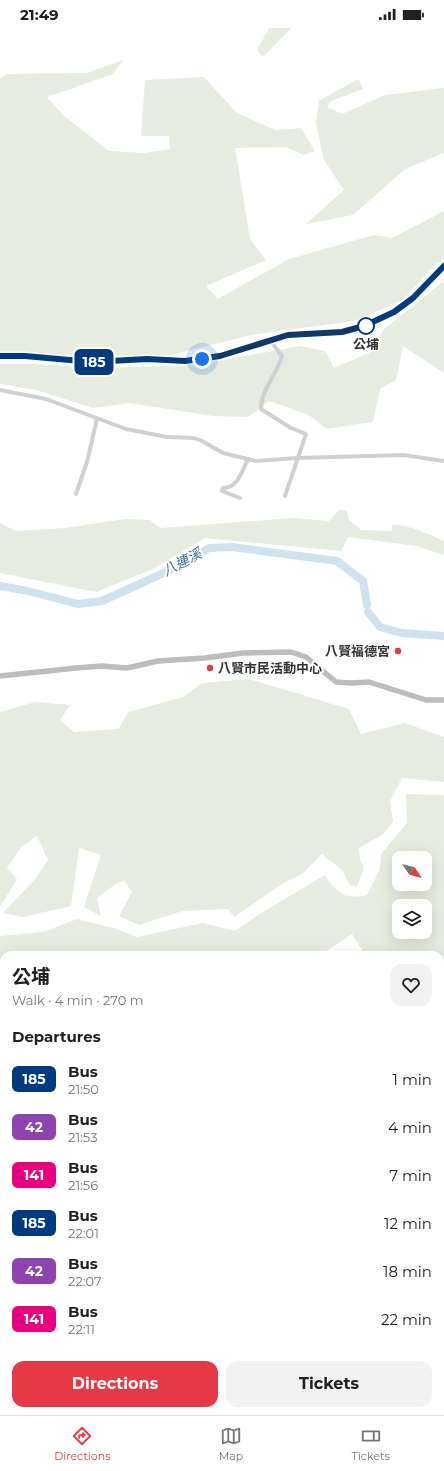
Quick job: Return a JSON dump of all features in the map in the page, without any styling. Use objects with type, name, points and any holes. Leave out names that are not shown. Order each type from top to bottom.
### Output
[{"type":"main road","points":[[0,356],[25,356],[92,362],[147,359],[185,361],[220,356],[288,335],[342,332],[364,326],[394,312],[413,298],[444,266]]},
{"type":"main road","points":[[0,676],[89,667],[127,668],[158,661],[243,653],[291,652],[306,657],[336,682],[351,684],[370,682],[426,700],[444,700]]},
{"type":"street","points":[[270,340],[282,356],[263,396],[261,409],[291,428],[306,434],[285,496]]},
{"type":"street","points":[[0,390],[46,399],[126,429],[167,437],[194,438],[223,453],[256,461],[297,458],[404,455],[444,461]]},
{"type":"street","points":[[76,494],[87,462],[97,419]]},
{"type":"street","points":[[240,498],[222,491],[223,488],[230,488],[236,483],[248,459]]},
{"type":"street","points":[[121,1415],[140,1415]]},
{"type":"shaded area","points":[[269,28],[291,28],[264,56],[257,50]]},
{"type":"shaded area","points":[[123,60],[113,74],[47,97],[63,115],[109,151],[145,153],[170,149],[169,136],[141,136],[145,80],[204,77],[237,113],[275,130],[301,128],[315,151],[303,155],[286,147],[235,148],[250,239],[266,260],[206,286],[218,299],[289,259],[374,235],[392,238],[444,211],[444,260],[436,263],[403,300],[354,321],[251,335],[171,355],[87,356],[0,353],[0,78],[7,74],[87,73]]},
{"type":"shaded area","points":[[358,79],[363,89],[331,101],[327,107],[342,114],[385,95],[444,88],[444,153],[405,169],[353,215],[306,224],[344,190],[324,160],[316,123],[319,101]]},
{"type":"shaded area","points":[[444,281],[444,373],[403,346],[396,380],[380,389],[373,422],[326,429],[309,415],[269,401],[248,417],[213,416],[129,403],[93,408],[36,390],[0,384],[0,364],[35,364],[101,368],[196,365],[300,346],[325,351],[334,368],[373,351],[383,330]]},
{"type":"shaded area","points":[[339,510],[347,511],[349,520],[361,530],[392,531],[392,525],[399,525],[412,528],[444,541],[444,555],[416,546],[348,537],[341,551],[205,538],[153,569],[96,592],[0,573],[0,523],[16,531],[65,528],[125,519],[150,520],[160,528],[294,518],[329,521]]},
{"type":"shaded area","points":[[249,679],[349,709],[361,734],[405,723],[444,737],[444,782],[402,778],[390,801],[393,822],[382,835],[359,848],[360,860],[364,867],[357,887],[350,885],[342,870],[322,854],[302,874],[282,884],[234,917],[228,909],[183,911],[139,925],[119,916],[132,892],[124,881],[117,883],[97,898],[101,916],[84,907],[101,855],[79,848],[71,906],[23,917],[3,913],[35,879],[48,860],[37,836],[21,847],[7,868],[17,879],[0,907],[0,712],[35,702],[70,705],[60,720],[74,732],[119,729],[128,712],[183,697],[202,683]]},
{"type":"shaded area","points":[[406,794],[444,795],[444,951],[363,951],[352,934],[326,951],[0,951],[0,936],[43,932],[77,919],[114,928],[137,937],[203,923],[235,931],[258,915],[325,875],[337,891],[342,894],[353,897],[367,895],[380,869],[381,854],[407,823]]},
{"type":"waterway","name":"八連溪","points":[[0,586],[28,591],[78,604],[102,601],[177,567],[209,548],[232,547],[337,561],[363,581],[367,605]]},
{"type":"waterway","name":"八連溪","points":[[368,612],[380,627],[401,633],[444,636]]},
{"type":"bus line","name":"185","points":[[0,356],[25,356],[92,362],[120,362],[147,359],[185,361],[220,356],[288,335],[342,332],[364,326],[394,312],[413,298],[438,274],[444,266]]},
{"type":"place","name":"公埔","points":[[366,326]]},
{"type":"place","name":"八賢福德宮","points":[[398,651]]},
{"type":"place","name":"八賢市民活動中心","points":[[210,668]]},
{"type":"route","points":[[202,359],[220,356],[288,335],[342,332],[366,326]]}]
